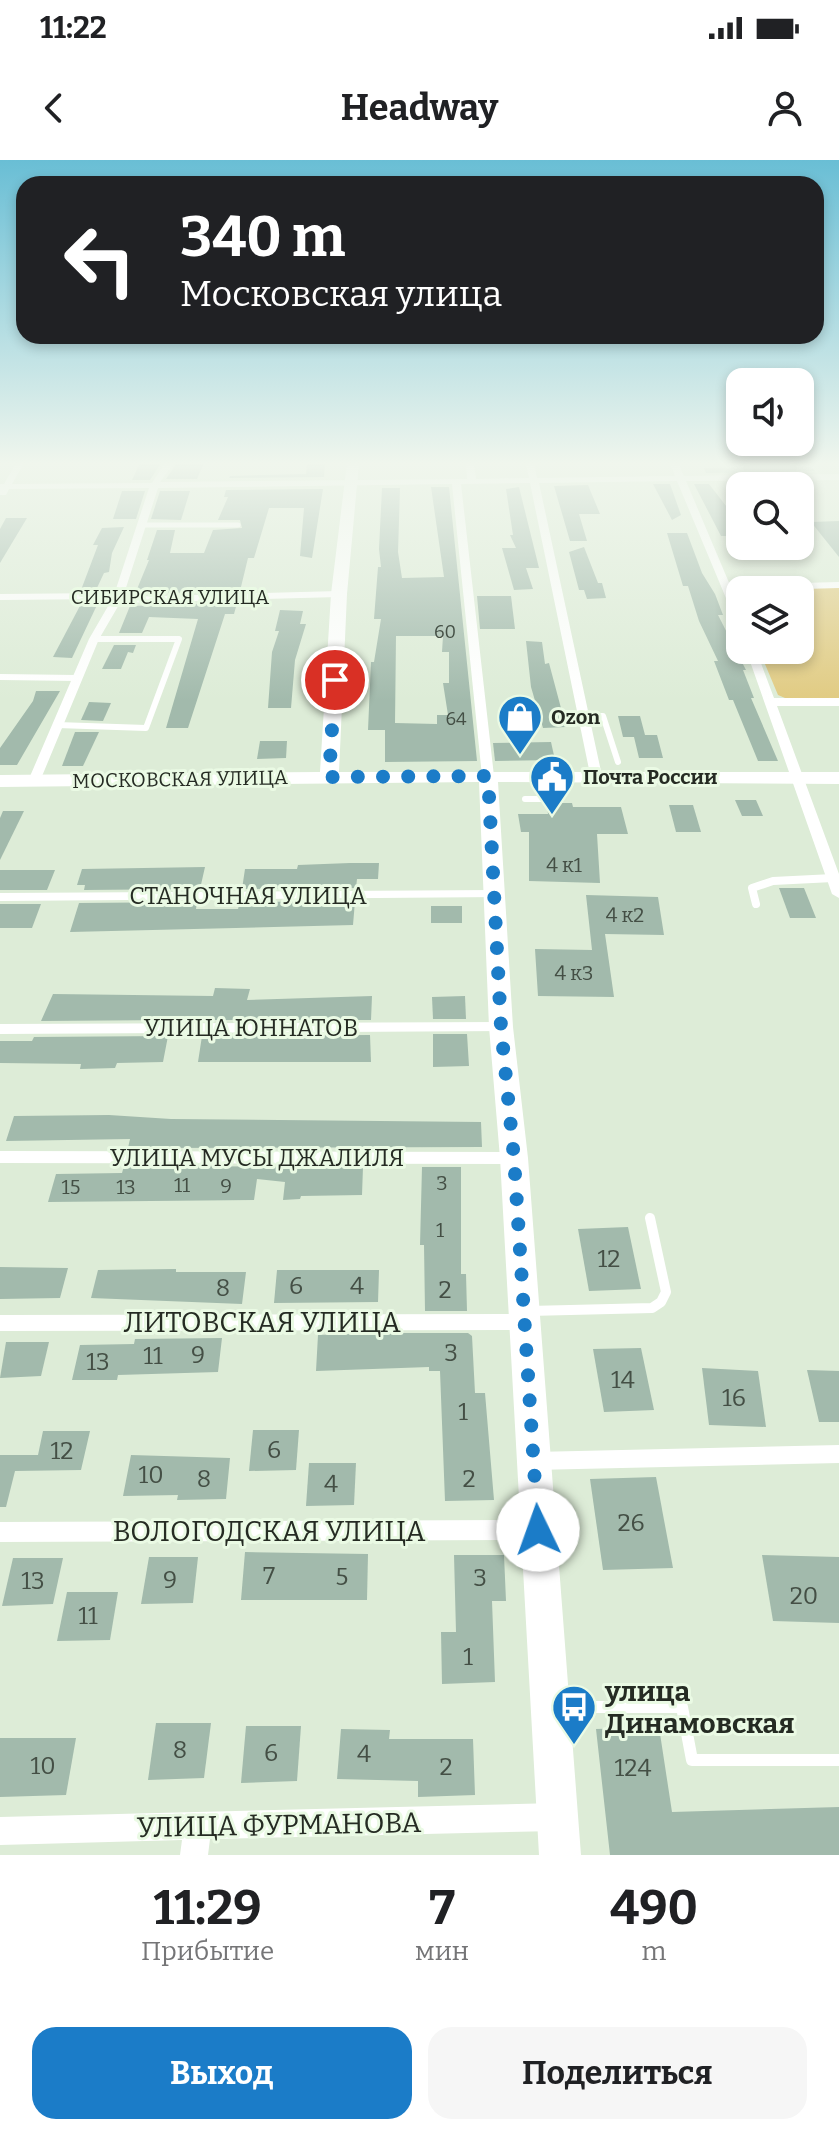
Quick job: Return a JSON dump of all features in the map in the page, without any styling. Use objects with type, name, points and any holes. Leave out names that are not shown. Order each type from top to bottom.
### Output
[{"type":"street","points":[[34,781],[94,639],[117,600],[136,542]]},
{"type":"street","points":[[329,777],[344,542]]},
{"type":"street","points":[[463,542],[488,776],[501,1027],[514,1158],[560,1855]]},
{"type":"street","points":[[546,542],[596,776]]},
{"type":"street","points":[[708,542],[726,584]]},
{"type":"street","points":[[814,586],[839,585]]},
{"type":"street","name":"СИБИРСКАЯ УЛИЦА","points":[[0,597],[107,596],[117,600],[339,594]]},
{"type":"street","points":[[756,664],[839,894]]},
{"type":"street","points":[[770,702],[839,702]]},
{"type":"street","name":"МОСКОВСКАЯ УЛИЦА","points":[[0,781],[488,776],[839,778]]},
{"type":"street","name":"СТАНОЧНАЯ УЛИЦА","points":[[0,897],[496,894]]},
{"type":"street","name":"УЛИЦА ЮННАТОВ","points":[[0,1029],[501,1027]]},
{"type":"street","name":"УЛИЦА МУСЫ ДЖАЛИЛЯ","points":[[0,1157],[514,1158]]},
{"type":"street","name":"ЛИТОВСКАЯ УЛИЦА","points":[[0,1323],[524,1317]]},
{"type":"street","points":[[534,1461],[839,1454]]},
{"type":"street","name":"ВОЛОГОДСКАЯ УЛИЦА","points":[[0,1532],[538,1530]]},
{"type":"street","name":"УЛИЦА ФУРМАНОВА","points":[[0,1831],[196,1841],[557,1817]]},
{"type":"lane","points":[[57,725],[146,728],[179,639],[94,639]]},
{"type":"lane","points":[[0,677],[77,678]]},
{"type":"lane","points":[[582,716],[603,716],[618,762]]},
{"type":"lane","points":[[525,799],[553,799],[553,776]]},
{"type":"lane","points":[[756,904],[752,888],[773,881],[833,878]]},
{"type":"lane","points":[[524,1317],[652,1308],[661,1302],[666,1292],[650,1218]]},
{"type":"lane","points":[[550,1707],[682,1707],[692,1760],[839,1760]]},
{"type":"shaded area","points":[[814,588],[839,588],[839,698],[785,698],[778,695],[765,664],[814,664]]},
{"type":"building","points":[[0,542],[13,542],[0,563]]},
{"type":"building","points":[[95,542],[117,542],[109,572],[104,573],[96,590],[81,590],[98,545],[93,545]]},
{"type":"building","points":[[153,542],[172,542],[170,553],[204,553],[208,542],[259,542],[254,558],[248,558],[240,591],[135,594]]},
{"type":"building","points":[[301,542],[315,542],[312,558],[300,556]]},
{"type":"building","points":[[379,542],[398,542],[402,578],[444,577],[439,542],[455,542],[477,761],[385,762],[385,730],[368,730],[371,662],[374,662],[381,619],[374,619],[378,567],[381,567]],"holes":[[[396,636],[443,636],[442,652],[449,652],[449,683],[443,683],[448,715],[437,715],[437,724],[395,723]]]},
{"type":"building","points":[[513,542],[533,542],[539,568],[526,568],[533,589],[514,590],[502,548],[516,548]]},
{"type":"building","points":[[670,542],[690,542],[723,615],[718,615],[726,631],[726,664],[743,664],[754,698],[751,698],[778,761],[758,761],[733,700],[729,700],[714,661],[718,661],[699,621],[688,586],[683,586]]},
{"type":"building","points":[[827,542],[839,542],[839,557]]},
{"type":"building","points":[[584,547],[606,598],[587,599],[584,590],[579,590],[569,552]]},
{"type":"building","points":[[477,596],[511,596],[515,629],[480,629]]},
{"type":"building","points":[[82,602],[97,605],[72,658],[53,657]]},
{"type":"building","points":[[237,603],[234,614],[225,614],[188,728],[166,728],[198,619],[149,617],[142,633],[119,633],[130,606]]},
{"type":"building","points":[[280,610],[303,611],[300,624],[306,624],[295,660],[291,708],[268,708],[272,652],[279,631],[275,631]]},
{"type":"building","points":[[526,641],[542,642],[545,664],[549,663],[566,727],[543,728],[531,687]]},
{"type":"building","points":[[114,645],[136,645],[133,653],[128,652],[121,669],[102,669]]},
{"type":"building","points":[[36,691],[60,691],[17,765],[0,765],[0,748],[33,701]]},
{"type":"building","points":[[89,702],[111,703],[103,721],[81,720]]},
{"type":"building","points":[[618,716],[640,716],[645,735],[657,735],[663,758],[639,758],[634,737],[623,737]]},
{"type":"building","points":[[75,732],[99,732],[83,766],[62,766]]},
{"type":"building","points":[[260,741],[287,741],[286,758],[257,759]]},
{"type":"building","points":[[551,742],[555,760],[495,761],[493,743]]},
{"type":"building","points":[[735,800],[756,800],[763,816],[742,816]]},
{"type":"building","points":[[572,803],[573,807],[621,807],[628,834],[597,834],[600,883],[529,881],[529,832],[521,832],[518,814],[548,814],[547,805]]},
{"type":"building","points":[[669,805],[693,805],[701,832],[676,832]]},
{"type":"building","points":[[3,811],[24,811],[0,860],[0,818]]},
{"type":"building","points":[[379,863],[378,879],[357,879],[356,888],[242,889],[245,869],[297,869],[298,865]]},
{"type":"building","points":[[205,867],[200,889],[84,890],[85,885],[77,885],[82,869]]},
{"type":"building","points":[[0,870],[55,870],[47,890],[0,890]]},
{"type":"building","points":[[779,888],[804,888],[816,918],[790,918]]},
{"type":"building","points":[[586,895],[658,897],[664,935],[605,934],[614,997],[538,996],[535,949],[592,950]]},
{"type":"building","points":[[355,901],[353,925],[70,932],[79,903],[197,902],[196,909],[238,909],[240,902]]},
{"type":"building","points":[[0,904],[41,904],[32,928],[0,928]]},
{"type":"building","points":[[431,906],[462,906],[462,923],[431,923]]},
{"type":"building","points":[[215,988],[250,989],[247,1000],[372,996],[371,1020],[205,1020],[206,1016],[173,1016],[172,1020],[41,1021],[53,994],[213,996]]},
{"type":"building","points":[[465,996],[466,1019],[433,1019],[432,997]]},
{"type":"building","points":[[433,1034],[467,1034],[469,1066],[433,1067]]},
{"type":"building","points":[[370,1035],[371,1062],[198,1062],[202,1036]]},
{"type":"building","points":[[168,1036],[163,1062],[117,1063],[115,1068],[80,1069],[81,1064],[0,1063],[0,1041],[32,1041],[34,1037]]},
{"type":"building","points":[[109,1115],[171,1119],[481,1122],[482,1147],[128,1148],[130,1139],[6,1141],[14,1116]]},
{"type":"building","points":[[124,1166],[363,1167],[362,1195],[301,1196],[300,1199],[283,1200],[285,1182],[257,1179],[254,1200],[48,1202],[56,1174],[122,1173]]},
{"type":"building","points":[[422,1167],[461,1167],[461,1274],[466,1274],[467,1311],[425,1311],[424,1245],[420,1245]]},
{"type":"building","points":[[628,1227],[641,1289],[589,1291],[578,1229]]},
{"type":"building","points":[[0,1267],[68,1268],[60,1298],[0,1299]]},
{"type":"building","points":[[176,1269],[176,1272],[246,1272],[242,1304],[91,1298],[98,1270]]},
{"type":"building","points":[[277,1270],[379,1270],[378,1302],[274,1303]]},
{"type":"building","points":[[468,1333],[472,1336],[475,1393],[485,1393],[494,1500],[445,1501],[440,1371],[429,1371],[429,1367],[316,1371],[318,1335]]},
{"type":"building","points":[[222,1338],[218,1372],[118,1375],[117,1380],[72,1380],[80,1345],[134,1344],[135,1339]]},
{"type":"building","points":[[6,1342],[49,1342],[41,1376],[0,1378]]},
{"type":"building","points":[[641,1348],[654,1410],[604,1412],[593,1349]]},
{"type":"building","points":[[702,1368],[758,1371],[766,1427],[709,1425]]},
{"type":"building","points":[[807,1370],[839,1371],[839,1422],[819,1422]]},
{"type":"building","points":[[253,1430],[299,1430],[296,1470],[249,1471]]},
{"type":"building","points":[[43,1431],[90,1431],[81,1470],[15,1471],[6,1507],[0,1507],[0,1455],[38,1455]]},
{"type":"building","points":[[131,1455],[230,1458],[226,1499],[177,1500],[178,1495],[123,1496]]},
{"type":"building","points":[[309,1463],[356,1463],[354,1505],[306,1506]]},
{"type":"building","points":[[656,1477],[673,1568],[603,1570],[590,1479]]},
{"type":"building","points":[[245,1552],[368,1554],[367,1600],[241,1600]]},
{"type":"building","points":[[454,1555],[504,1555],[506,1601],[492,1601],[495,1682],[442,1684],[441,1632],[456,1632]]},
{"type":"building","points":[[762,1555],[839,1557],[839,1623],[773,1621]]},
{"type":"building","points":[[149,1557],[198,1557],[193,1603],[141,1604]]},
{"type":"building","points":[[13,1558],[63,1558],[53,1604],[2,1606]]},
{"type":"building","points":[[67,1592],[118,1592],[110,1640],[57,1641]]},
{"type":"building","points":[[156,1723],[211,1723],[204,1778],[148,1780]]},
{"type":"building","points":[[246,1726],[301,1726],[297,1781],[241,1783]]},
{"type":"building","points":[[659,1727],[672,1812],[839,1807],[839,1855],[610,1855],[596,1729]]},
{"type":"building","points":[[341,1729],[390,1730],[389,1739],[473,1739],[475,1795],[418,1797],[418,1781],[337,1779]]},
{"type":"building","points":[[0,1738],[76,1738],[66,1795],[0,1797]]},
{"type":"place","name":"Ozon","points":[[520,756]]},
{"type":"place","name":"Почта России","points":[[552,816]]},
{"type":"place","name":"улица Динамовская","points":[[574,1746]]},
{"type":"route","points":[[335,680],[329,777],[488,776],[495,864],[501,1027],[514,1158],[538,1530]]}]
